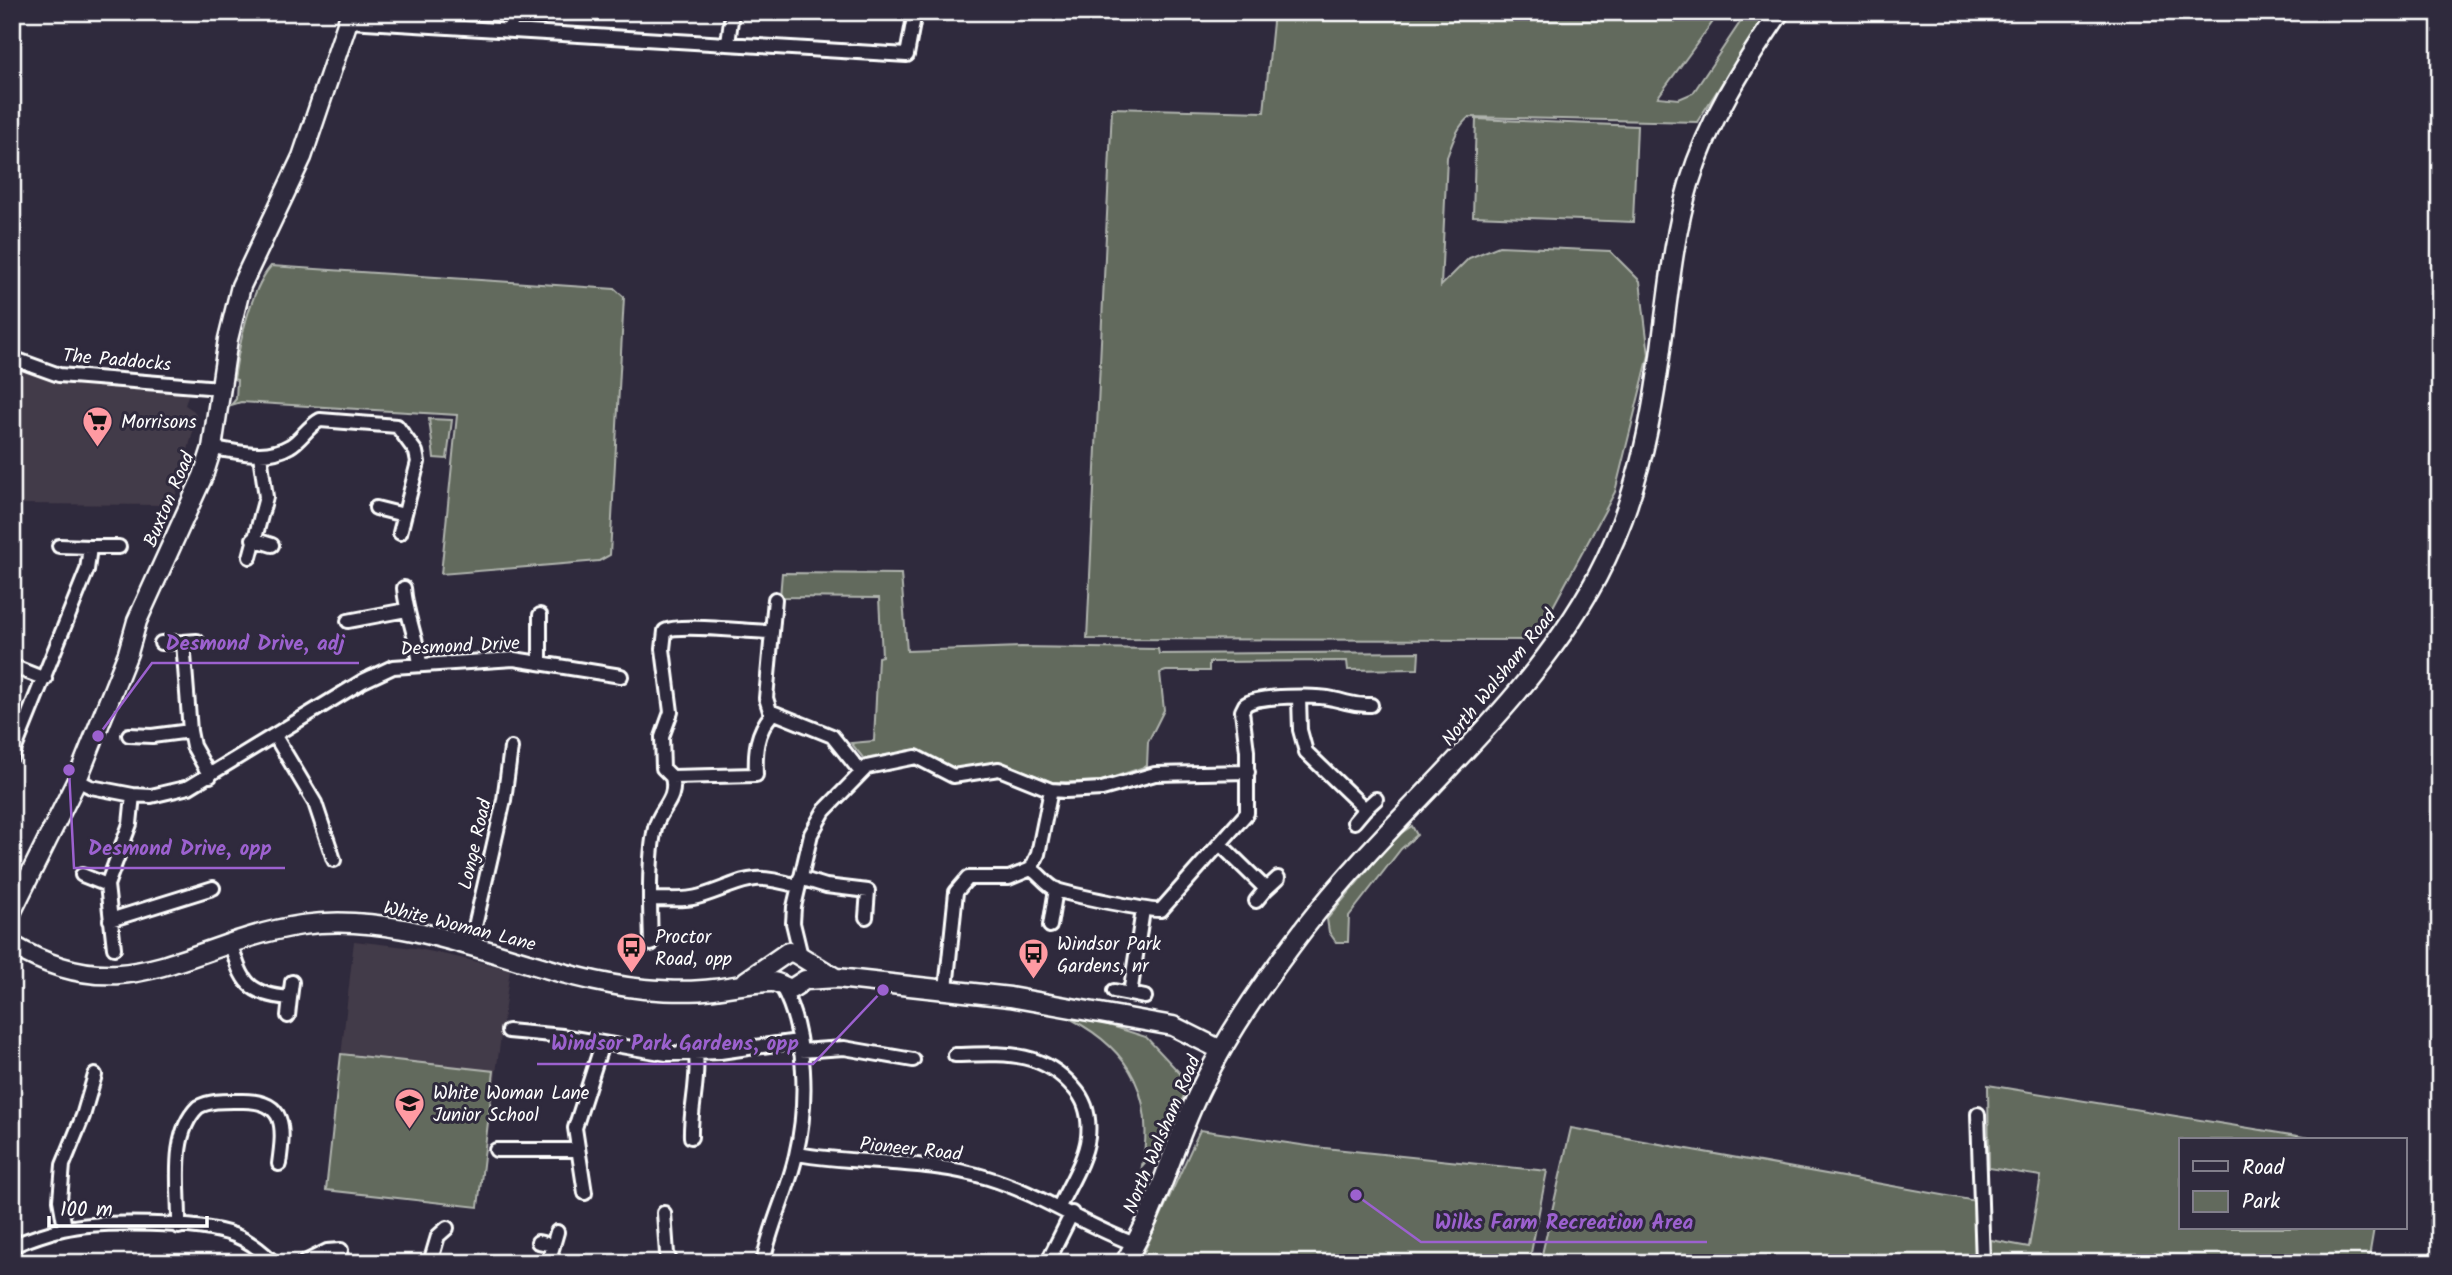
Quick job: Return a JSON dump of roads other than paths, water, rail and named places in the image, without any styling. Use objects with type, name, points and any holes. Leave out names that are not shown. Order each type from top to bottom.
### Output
[{"type":"street","points":[[510,31],[512,12]]},
{"type":"street","points":[[728,44],[732,12]]},
{"type":"street","points":[[350,17],[510,31],[907,55],[915,12]]},
{"type":"street","name":"North Walsham Road","points":[[1125,1263],[1151,1213],[1184,1125],[1221,1050],[1309,923],[1390,830],[1462,757],[1524,684],[1573,618],[1597,576],[1631,498],[1648,436],[1670,272],[1689,183],[1703,145],[1728,92],[1780,12]]},
{"type":"street","name":"Buxton Road","points":[[12,911],[77,780],[128,653],[138,621],[189,509],[212,447],[232,315],[241,286],[302,158],[350,17]]},
{"type":"street","name":"The Paddocks","points":[[12,358],[59,375],[220,388]]},
{"type":"street","points":[[212,447],[260,455],[290,446],[320,420],[397,426],[416,452],[418,462],[400,533]]},
{"type":"street","points":[[250,556],[266,497],[260,455]]},
{"type":"street","points":[[376,508],[404,515]]},
{"type":"street","points":[[253,539],[272,545]]},
{"type":"street","points":[[59,546],[119,547]]},
{"type":"street","points":[[12,756],[87,570],[90,547]]},
{"type":"street","points":[[404,588],[406,610],[418,643],[420,664]]},
{"type":"street","points":[[775,599],[766,698],[772,714],[832,736],[860,771]]},
{"type":"street","points":[[348,621],[406,610]]},
{"type":"street","name":"Desmond Drive","points":[[540,615],[540,662]]},
{"type":"street","points":[[651,944],[656,824],[673,797],[672,777],[661,762],[662,737],[671,712],[663,649],[665,631],[675,626],[737,632],[771,632]]},
{"type":"street","points":[[161,643],[197,640]]},
{"type":"street","points":[[183,642],[190,732],[197,755],[210,776]]},
{"type":"street","name":"Desmond Drive","points":[[77,780],[91,788],[133,795],[169,793],[210,776],[381,672],[394,667],[485,659],[540,662],[616,679]]},
{"type":"street","points":[[12,666],[44,679]]},
{"type":"street","points":[[1031,869],[1056,890],[1143,909],[1161,910],[1247,813],[1248,772],[1243,735],[1245,705],[1258,698],[1333,698],[1356,711],[1371,705]]},
{"type":"street","points":[[1299,698],[1300,730],[1306,752],[1365,809]]},
{"type":"street","points":[[672,777],[755,775],[756,746],[761,730],[772,714]]},
{"type":"street","points":[[134,740],[190,732]]},
{"type":"street","points":[[275,736],[315,803],[323,848],[334,859]]},
{"type":"street","name":"Longe Road","points":[[470,948],[504,800],[511,748]]},
{"type":"street","points":[[763,1263],[773,1222],[797,1154],[802,1086],[799,1046],[786,975],[798,882],[816,823],[860,771],[867,767],[916,757],[953,776],[999,769],[1051,790],[1102,789],[1156,774],[1248,772]]},
{"type":"street","points":[[946,989],[957,882],[968,878],[1009,878],[1031,869],[1038,854],[1051,790]]},
{"type":"street","points":[[114,948],[107,885],[130,824],[133,795]]},
{"type":"street","points":[[1354,822],[1376,799]]},
{"type":"street","points":[[1220,844],[1266,890]]},
{"type":"street","points":[[82,875],[107,885]]},
{"type":"street","points":[[651,899],[699,897],[727,885],[764,877],[826,886],[869,884],[866,917]]},
{"type":"street","points":[[1256,901],[1278,878]]},
{"type":"street","points":[[110,920],[213,887]]},
{"type":"street","points":[[1050,926],[1056,890]]},
{"type":"street","points":[[1130,994],[1143,909]]},
{"type":"street","name":"White Woman Lane","points":[[12,945],[60,968],[116,976],[156,970],[290,927],[348,923],[401,929],[576,976],[636,988],[701,990],[786,975],[946,989],[1155,1022],[1194,1034],[1221,1050]]},
{"type":"street","points":[[786,975],[808,971],[793,923]]},
{"type":"street","points":[[231,944],[244,982],[254,991],[290,998]]},
{"type":"street","name":"White Woman Lane","points":[[786,975],[795,953],[837,978]]},
{"type":"street","points":[[288,1016],[292,982]]},
{"type":"street","points":[[1114,991],[1145,998]]},
{"type":"street","points":[[508,1031],[667,1054],[799,1046],[899,1052],[913,1060]]},
{"type":"street","points":[[527,1046],[528,1032]]},
{"type":"street","points":[[585,1193],[591,1178],[576,1150],[578,1113],[602,1044]]},
{"type":"street","points":[[964,1051],[1004,1054],[1046,1063],[1065,1077],[1083,1098],[1088,1114],[1088,1138],[1084,1155],[1059,1207]]},
{"type":"street","points":[[691,1137],[690,1115],[698,1074],[696,1054]]},
{"type":"street","points":[[65,1228],[61,1200],[62,1165],[81,1101],[95,1075]]},
{"type":"street","points":[[179,1227],[179,1156],[184,1130],[198,1107],[219,1101],[265,1103],[281,1121],[284,1159]]},
{"type":"street","points":[[1978,1114],[1983,1263]]},
{"type":"street","points":[[496,1150],[513,1144],[576,1150]]},
{"type":"street","name":"Pioneer Road","points":[[797,1154],[838,1161],[907,1163],[963,1171],[1059,1207],[1135,1244]]},
{"type":"street","points":[[664,1213],[671,1228],[669,1262]]},
{"type":"street","points":[[1047,1263],[1072,1213]]},
{"type":"street","points":[[12,1246],[65,1228],[107,1225],[179,1227],[235,1236],[263,1252],[274,1263]]},
{"type":"street","points":[[548,1263],[557,1232]]},
{"type":"street","points":[[430,1263],[445,1235]]},
{"type":"street","points":[[538,1242],[552,1245]]},
{"type":"street","points":[[311,1261],[341,1250]]},
{"type":"street","points":[[12,1252],[17,1263]]},
{"type":"place","name":"Morrisons","points":[[98,448]]},
{"type":"place","name":"Desmond Drive, adj","points":[[98,736]]},
{"type":"place","name":"Desmond Drive, opp","points":[[69,770]]},
{"type":"place","name":"Proctor Road, opp","points":[[632,974]]},
{"type":"place","name":"Windsor Park Gardens, nr","points":[[1034,981]]},
{"type":"place","name":"Windsor Park Gardens, opp","points":[[883,990]]},
{"type":"place","name":"White Woman Lane Junior School","points":[[410,1130]]},
{"type":"place","name":"Wilks Farm Recreation Area","points":[[1356,1195]]}]
